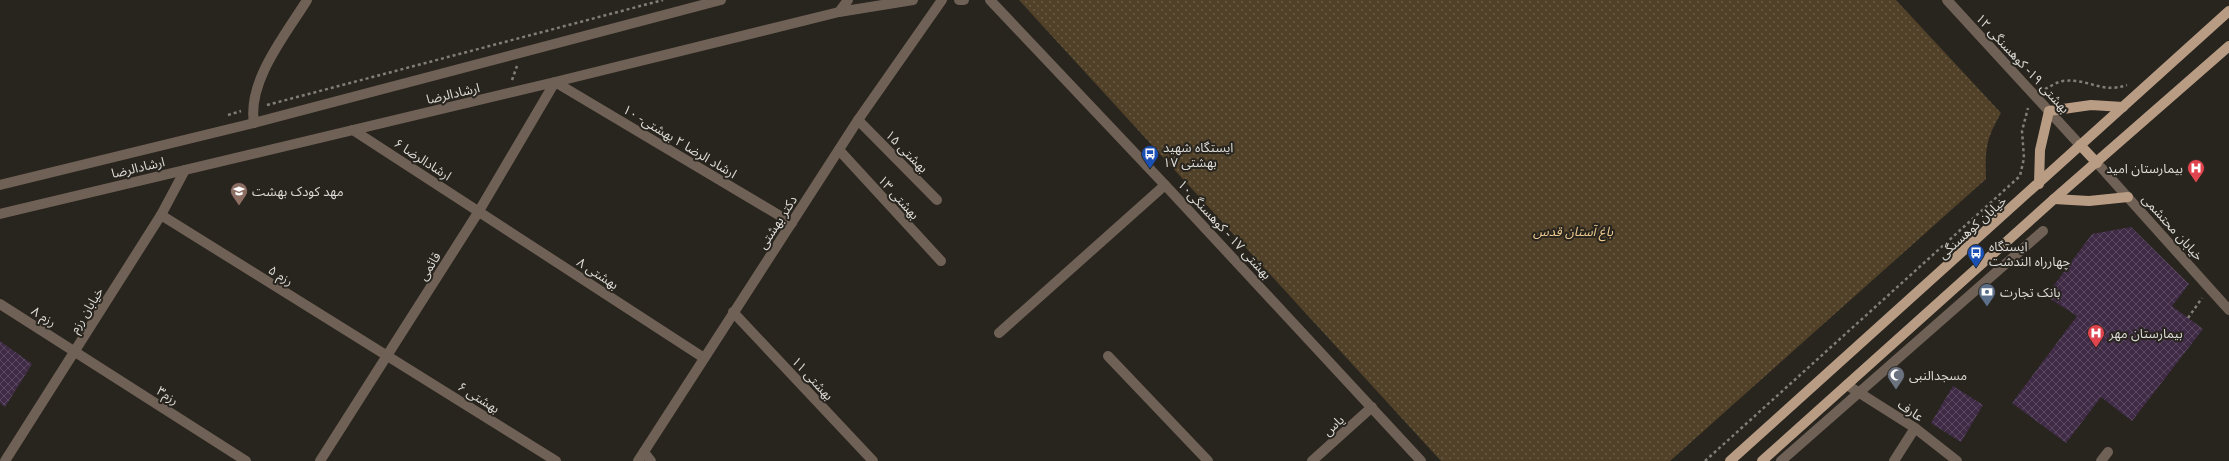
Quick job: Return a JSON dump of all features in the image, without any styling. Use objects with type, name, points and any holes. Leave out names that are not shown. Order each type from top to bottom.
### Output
[{"type":"main road","name":"خیابان کوهسنگی","points":[[1730,461],[2039,184],[2080,145],[2229,11]]},
{"type":"main road","points":[[1762,461],[2054,199],[2097,163],[2229,46]]},
{"type":"main road","points":[[2039,184],[2040,150],[2049,110],[2091,105],[2124,107]]},
{"type":"main road","points":[[2080,145],[2097,163]]},
{"type":"main road","points":[[2054,199],[2089,201],[2128,196]]},
{"type":"street","points":[[254,123],[252,109],[265,67],[307,0]]},
{"type":"street","name":"ارشادالرضا","points":[[0,185],[254,123],[721,0]]},
{"type":"street","points":[[839,12],[848,0]]},
{"type":"street","name":"ارشادالرضا","points":[[0,214],[555,82],[839,12],[913,0]]},
{"type":"street","name":"دکتر بهشتی","points":[[641,457],[858,120],[942,0]]},
{"type":"street","points":[[959,0],[964,0]]},
{"type":"street","name":"بهشتی ۱۷ - کوهسنگی۱۰","points":[[990,0],[1165,184],[1421,461]]},
{"type":"street","name":"بهشتی ۱۹- کوهسنگی ۱۲","points":[[1947,0],[2080,145]]},
{"type":"street","name":"قائمی","points":[[320,461],[479,211],[555,82]]},
{"type":"street","name":"ارشاد الرضا ۲ بهشتی- ۱۰","points":[[555,82],[792,222]]},
{"type":"street","name":"بهشتی ۱۵","points":[[858,120],[937,200]]},
{"type":"street","name":"ارشادالرضا ۶","points":[[353,130],[479,211]]},
{"type":"street","name":"بهشتی ۱۳","points":[[839,150],[941,261]]},
{"type":"street","name":"خیابان محتشمی","points":[[2097,163],[2229,310]]},
{"type":"street","name":"خیابان رزم","points":[[5,461],[161,215],[185,170]]},
{"type":"street","points":[[999,333],[1165,184]]},
{"type":"street","name":"بهشتی ۸","points":[[479,211],[704,358]]},
{"type":"street","name":"رزم ۵","points":[[161,215],[387,356]]},
{"type":"street","points":[[1781,461],[2043,231]]},
{"type":"street","name":"رزم ۸","points":[[0,304],[75,351]]},
{"type":"street","name":"بهشتی ۱۱","points":[[733,312],[873,461]]},
{"type":"street","name":"رزم۳","points":[[75,351],[246,461]]},
{"type":"street","name":"بهشتی ۶","points":[[387,356],[556,461]]},
{"type":"street","points":[[1108,356],[1208,461]]},
{"type":"street","name":"عارف","points":[[1847,385],[1915,428],[1957,461]]},
{"type":"street","name":"یاس","points":[[1312,461],[1372,408]]},
{"type":"street","points":[[1894,461],[1915,428]]},
{"type":"street","points":[[2100,461],[2108,452]]},
{"type":"street","points":[[641,457],[651,461]]},
{"type":"path","points":[[222,116],[663,0]]},
{"type":"path","points":[[1705,461],[2020,176],[2024,158],[2022,131],[2028,106],[2034,94],[2061,81],[2086,82],[2100,88],[2114,90],[2133,80]]},
{"type":"path","points":[[2188,318],[2209,287]]},
{"type":"green space","name":"باغ آستان قدس","points":[[1019,0],[1896,0],[2001,113],[1989,137],[1986,152],[1986,179],[1670,461],[1441,461]]},
{"type":"building","name":"بیمارستان مهر","points":[[2131,227],[2189,284],[2172,306],[2203,329],[2132,421],[2101,397],[2066,443],[2012,403],[2077,316],[2046,296],[2092,234]]},
{"type":"building","points":[[0,341],[32,364],[5,407],[0,403]]},
{"type":"building","points":[[1953,386],[1983,405],[1961,442],[1931,423]]},
{"type":"place","name":"ایستگاه شهید بهشتی ۱۷","points":[[1150,169]]},
{"type":"place","name":"بیمارستان امید","points":[[2196,183]]},
{"type":"place","name":"مهد کودک بهشت","points":[[239,206]]},
{"type":"place","name":"ایستگاه چهارراه الندشت","points":[[1976,268]]},
{"type":"place","name":"بانک تجارت","points":[[1987,307]]},
{"type":"place","name":"بیمارستان مهر","points":[[2096,348]]},
{"type":"place","name":"مسجدالنبی","points":[[1896,390]]}]
